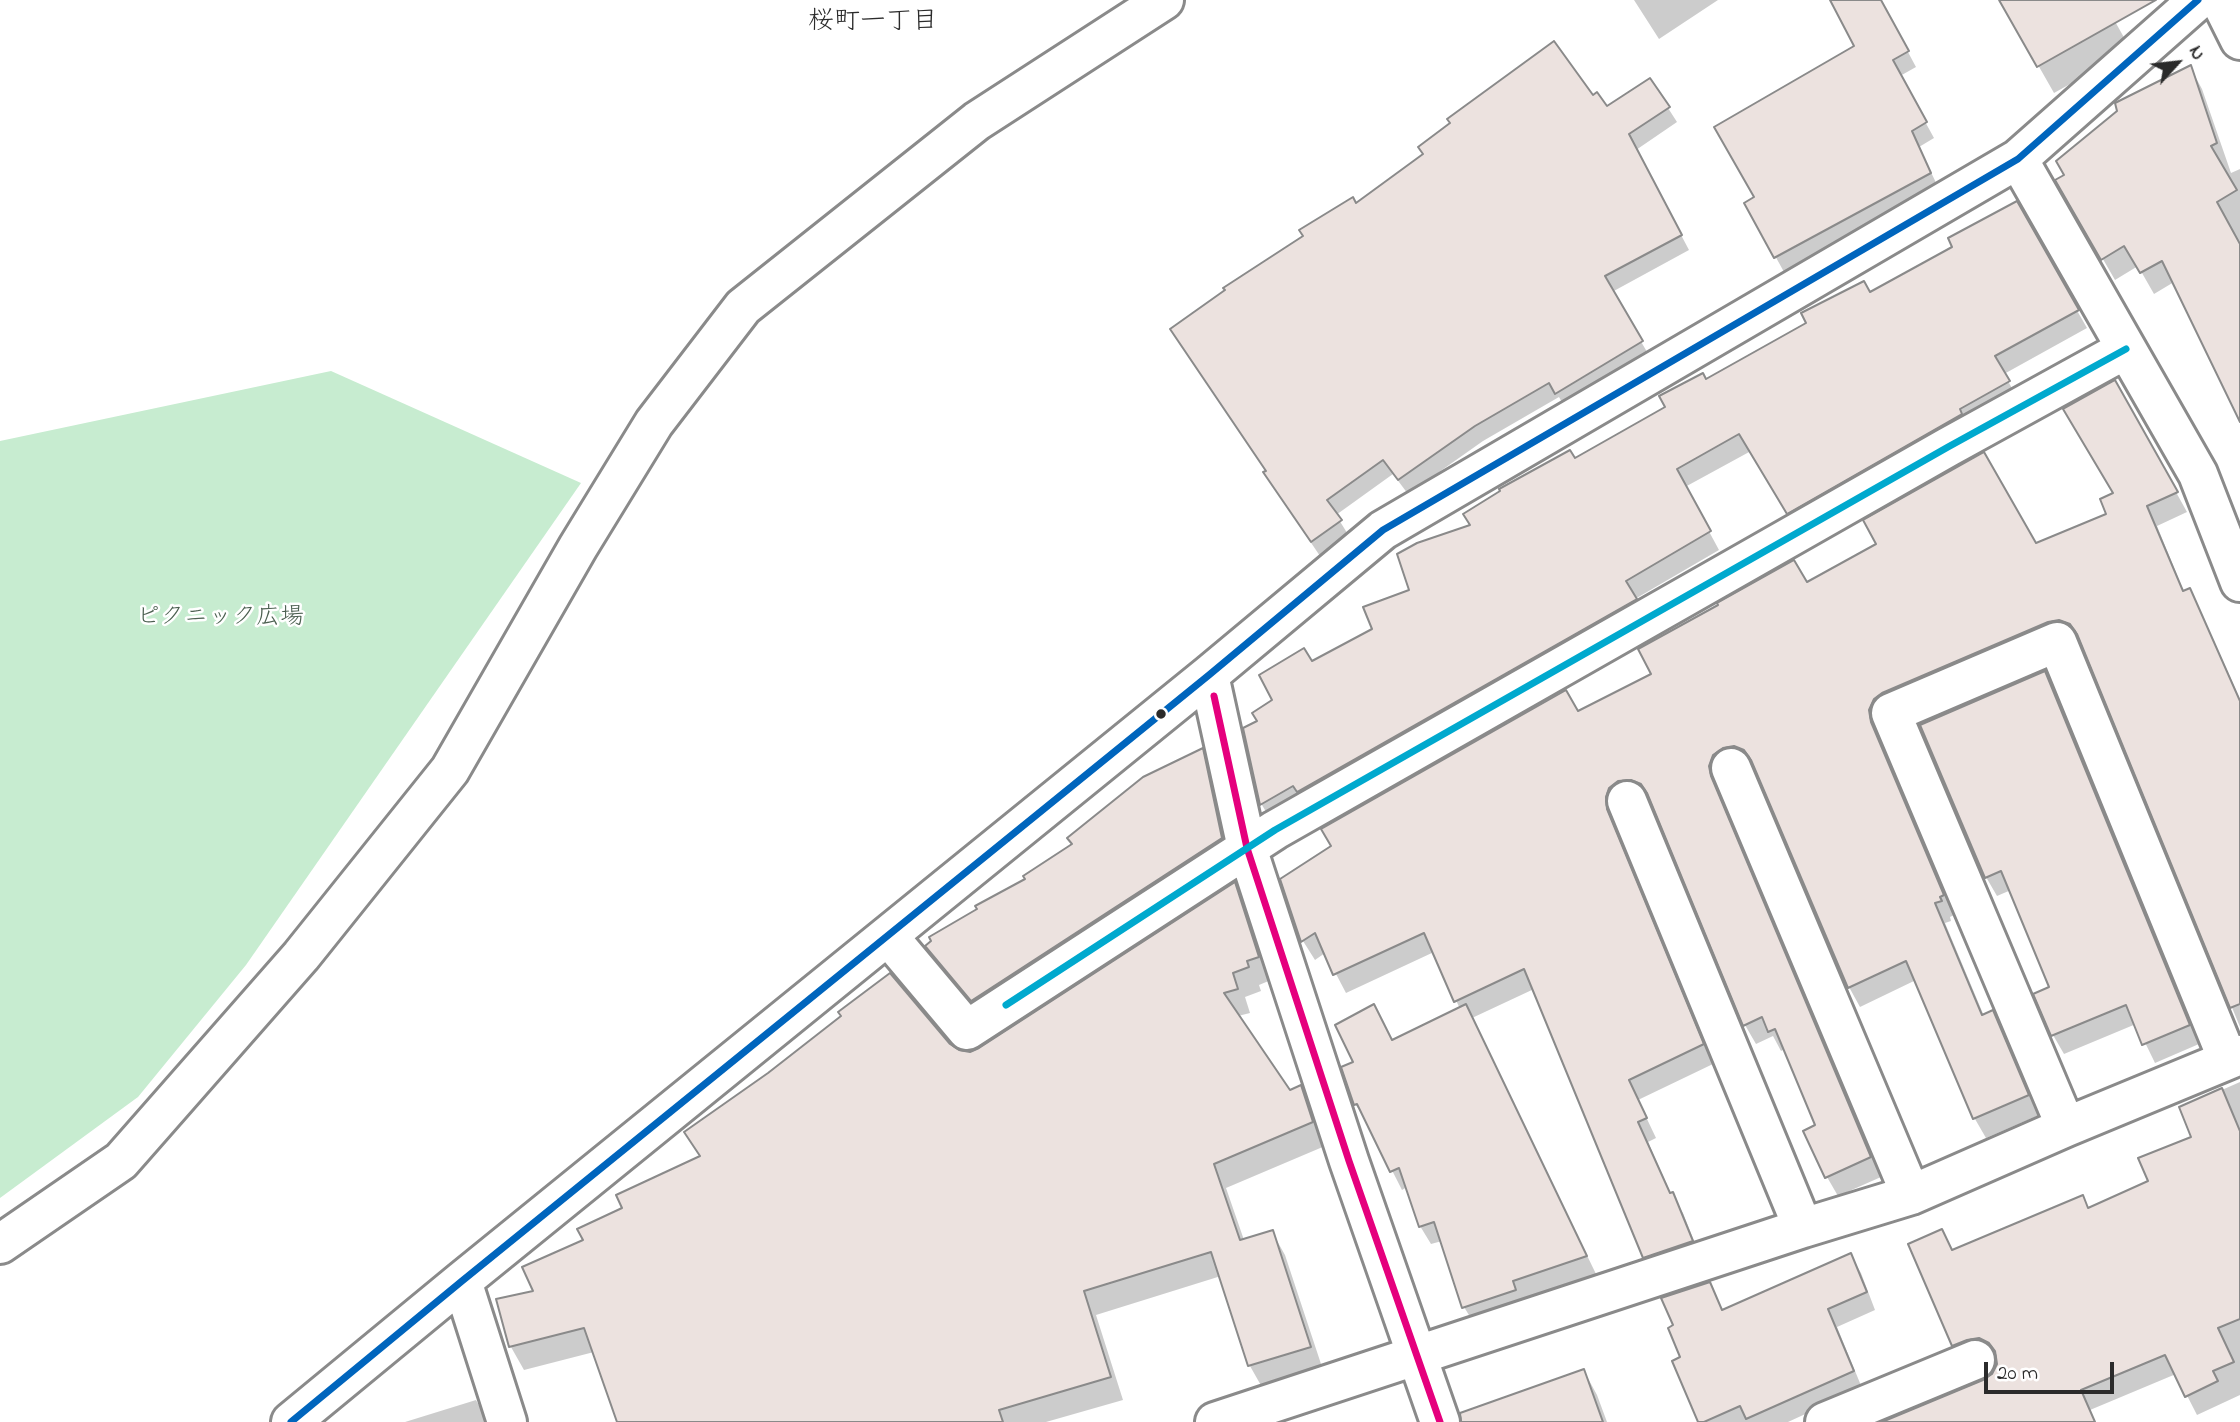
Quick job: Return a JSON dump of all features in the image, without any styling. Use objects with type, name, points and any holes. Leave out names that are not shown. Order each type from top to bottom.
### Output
[{"type":"street","points":[[0,1244],[121,1161],[301,956],[450,770],[578,547],[654,423],[743,307],[977,121],[1164,0]]},
{"type":"street","points":[[291,1422],[1209,675],[1382,530],[2018,159],[2198,0]]},
{"type":"street","points":[[2220,0],[2240,40]]},
{"type":"street","points":[[2018,159],[2197,474],[2240,582]]},
{"type":"street","points":[[888,936],[967,1030],[1247,848],[1948,447],[2126,349]]},
{"type":"street","points":[[1215,1422],[1803,1228],[1911,1195],[2234,1058],[2057,642],[1891,713],[2066,1127]]},
{"type":"street","points":[[1209,675],[1247,848],[1349,1161],[1440,1422]]},
{"type":"street","points":[[1731,768],[1911,1195]]},
{"type":"street","points":[[1627,801],[1803,1228]]},
{"type":"street","points":[[462,1281],[507,1422]]},
{"type":"street","points":[[1825,1422],[1975,1360]]},
{"type":"green space","name":"ピクニック広場","points":[[331,371],[581,483],[246,965],[138,1097],[0,1198],[0,441]]},
{"type":"building","points":[[1830,0],[1881,0],[1909,51],[1893,60],[1927,122],[1912,131],[1931,173],[1774,258],[1744,203],[1754,197],[1714,127],[1854,46]]},
{"type":"building","points":[[1999,0],[2156,0],[2037,67]]},
{"type":"building","points":[[1554,41],[1593,95],[1597,92],[1607,106],[1650,78],[1670,107],[1629,134],[1682,235],[1605,276],[1643,341],[1555,394],[1549,383],[1475,426],[1398,480],[1383,460],[1327,500],[1342,520],[1311,542],[1170,329],[1225,290],[1223,288],[1303,236],[1299,230],[1353,197],[1356,203],[1423,154],[1418,147],[1450,123],[1447,119]]},
{"type":"building","points":[[2191,65],[2217,143],[2211,146],[2237,190],[2217,202],[2240,244],[2240,422],[2162,261],[2140,273],[2124,246],[2101,260],[2055,180],[2064,175],[2056,161],[2117,111],[2115,103]]},
{"type":"building","points":[[2017,201],[2079,310],[1995,356],[2010,381],[1960,409],[1962,414],[1787,514],[1739,434],[1677,469],[1711,531],[1626,581],[1637,599],[1297,792],[1293,786],[1260,805],[1243,728],[1257,721],[1252,713],[1272,700],[1259,675],[1304,648],[1312,661],[1372,629],[1363,607],[1409,590],[1397,554],[1417,543],[1470,525],[1463,514],[1500,491],[1499,489],[1570,450],[1575,458],[1665,407],[1659,396],[1703,373],[1706,379],[1806,323],[1801,313],[1864,281],[1870,292],[1952,247],[1948,238]]},
{"type":"building","points":[[2115,380],[2178,492],[2147,506],[2183,591],[2190,588],[2240,701],[2240,1004],[2230,1008],[2077,634],[2070,624],[2059,620],[2048,622],[1882,693],[1874,699],[1869,710],[1871,722],[1944,895],[1940,897],[1942,901],[1935,903],[1982,1015],[1993,1010],[2029,1095],[1973,1119],[1906,961],[1848,988],[1751,760],[1744,750],[1734,746],[1723,748],[1713,755],[1709,766],[1711,776],[1871,1157],[1825,1178],[1803,1131],[1815,1125],[1775,1029],[1768,1032],[1762,1017],[1743,1026],[1647,793],[1641,784],[1631,780],[1618,781],[1609,788],[1606,797],[1607,809],[1704,1044],[1629,1080],[1647,1118],[1638,1122],[1670,1193],[1673,1192],[1693,1241],[1643,1258],[1524,969],[1454,1002],[1424,933],[1333,975],[1315,933],[1301,942],[1280,879],[1331,846],[1321,829],[1566,690],[1578,711],[1651,674],[1638,649],[1718,605],[1717,603],[1794,560],[1807,582],[1876,544],[1863,520],[1984,452],[2036,543],[2106,514],[2100,499],[2113,493],[2063,409]]},
{"type":"building","points":[[2045,671],[2190,1025],[2142,1045],[2126,1005],[2051,1036],[2033,994],[2049,987],[2001,871],[1985,878],[1920,725]]},
{"type":"building","points":[[1203,748],[1222,838],[971,1001],[925,946],[931,941],[929,937],[977,909],[975,906],[1025,879],[1023,876],[1072,844],[1067,838],[1143,777]]},
{"type":"building","points":[[1235,882],[1259,957],[1247,961],[1249,967],[1233,973],[1238,989],[1224,993],[1290,1090],[1301,1085],[1313,1122],[1214,1164],[1240,1240],[1273,1230],[1311,1347],[1248,1366],[1211,1252],[1084,1291],[1111,1377],[999,1410],[1003,1422],[617,1422],[584,1328],[509,1347],[496,1299],[533,1291],[522,1267],[583,1240],[577,1229],[622,1208],[616,1195],[700,1156],[684,1132],[768,1073],[841,1016],[838,1012],[890,973],[950,1044],[959,1050],[970,1052]]},
{"type":"building","points":[[1374,1004],[1392,1040],[1466,1004],[1587,1256],[1513,1281],[1516,1290],[1462,1308],[1434,1222],[1419,1227],[1399,1168],[1390,1172],[1357,1104],[1354,1105],[1341,1067],[1353,1062],[1335,1025]]},
{"type":"building","points":[[2222,1088],[2240,1131],[2240,1319],[2218,1328],[2234,1362],[2213,1371],[2218,1381],[2185,1397],[2165,1355],[2081,1390],[2095,1422],[1882,1422],[1983,1380],[1992,1374],[1997,1364],[1995,1351],[1989,1343],[1979,1338],[1952,1346],[1908,1244],[1942,1229],[1952,1250],[2083,1195],[2088,1208],[2148,1181],[2138,1158],[2191,1137],[2179,1107]]},
{"type":"building","points":[[1851,1253],[1867,1292],[1828,1309],[1854,1371],[1746,1419],[1740,1406],[1704,1422],[1698,1422],[1672,1361],[1680,1357],[1668,1328],[1673,1325],[1661,1298],[1710,1282],[1722,1310]]},
{"type":"building","points":[[1584,1369],[1603,1422],[1461,1422],[1460,1413]]},
{"type":"transit line","points":[[291,1422],[1209,675],[1383,530],[2018,159],[2198,0]]},
{"type":"transit line","points":[[1006,1005],[1275,830],[1948,447],[2126,349]]},
{"type":"transit line","points":[[1214,696],[1247,848],[1349,1161],[1440,1422]]},
{"type":"district","name":"桜町一丁目","points":[[873,24]]}]
